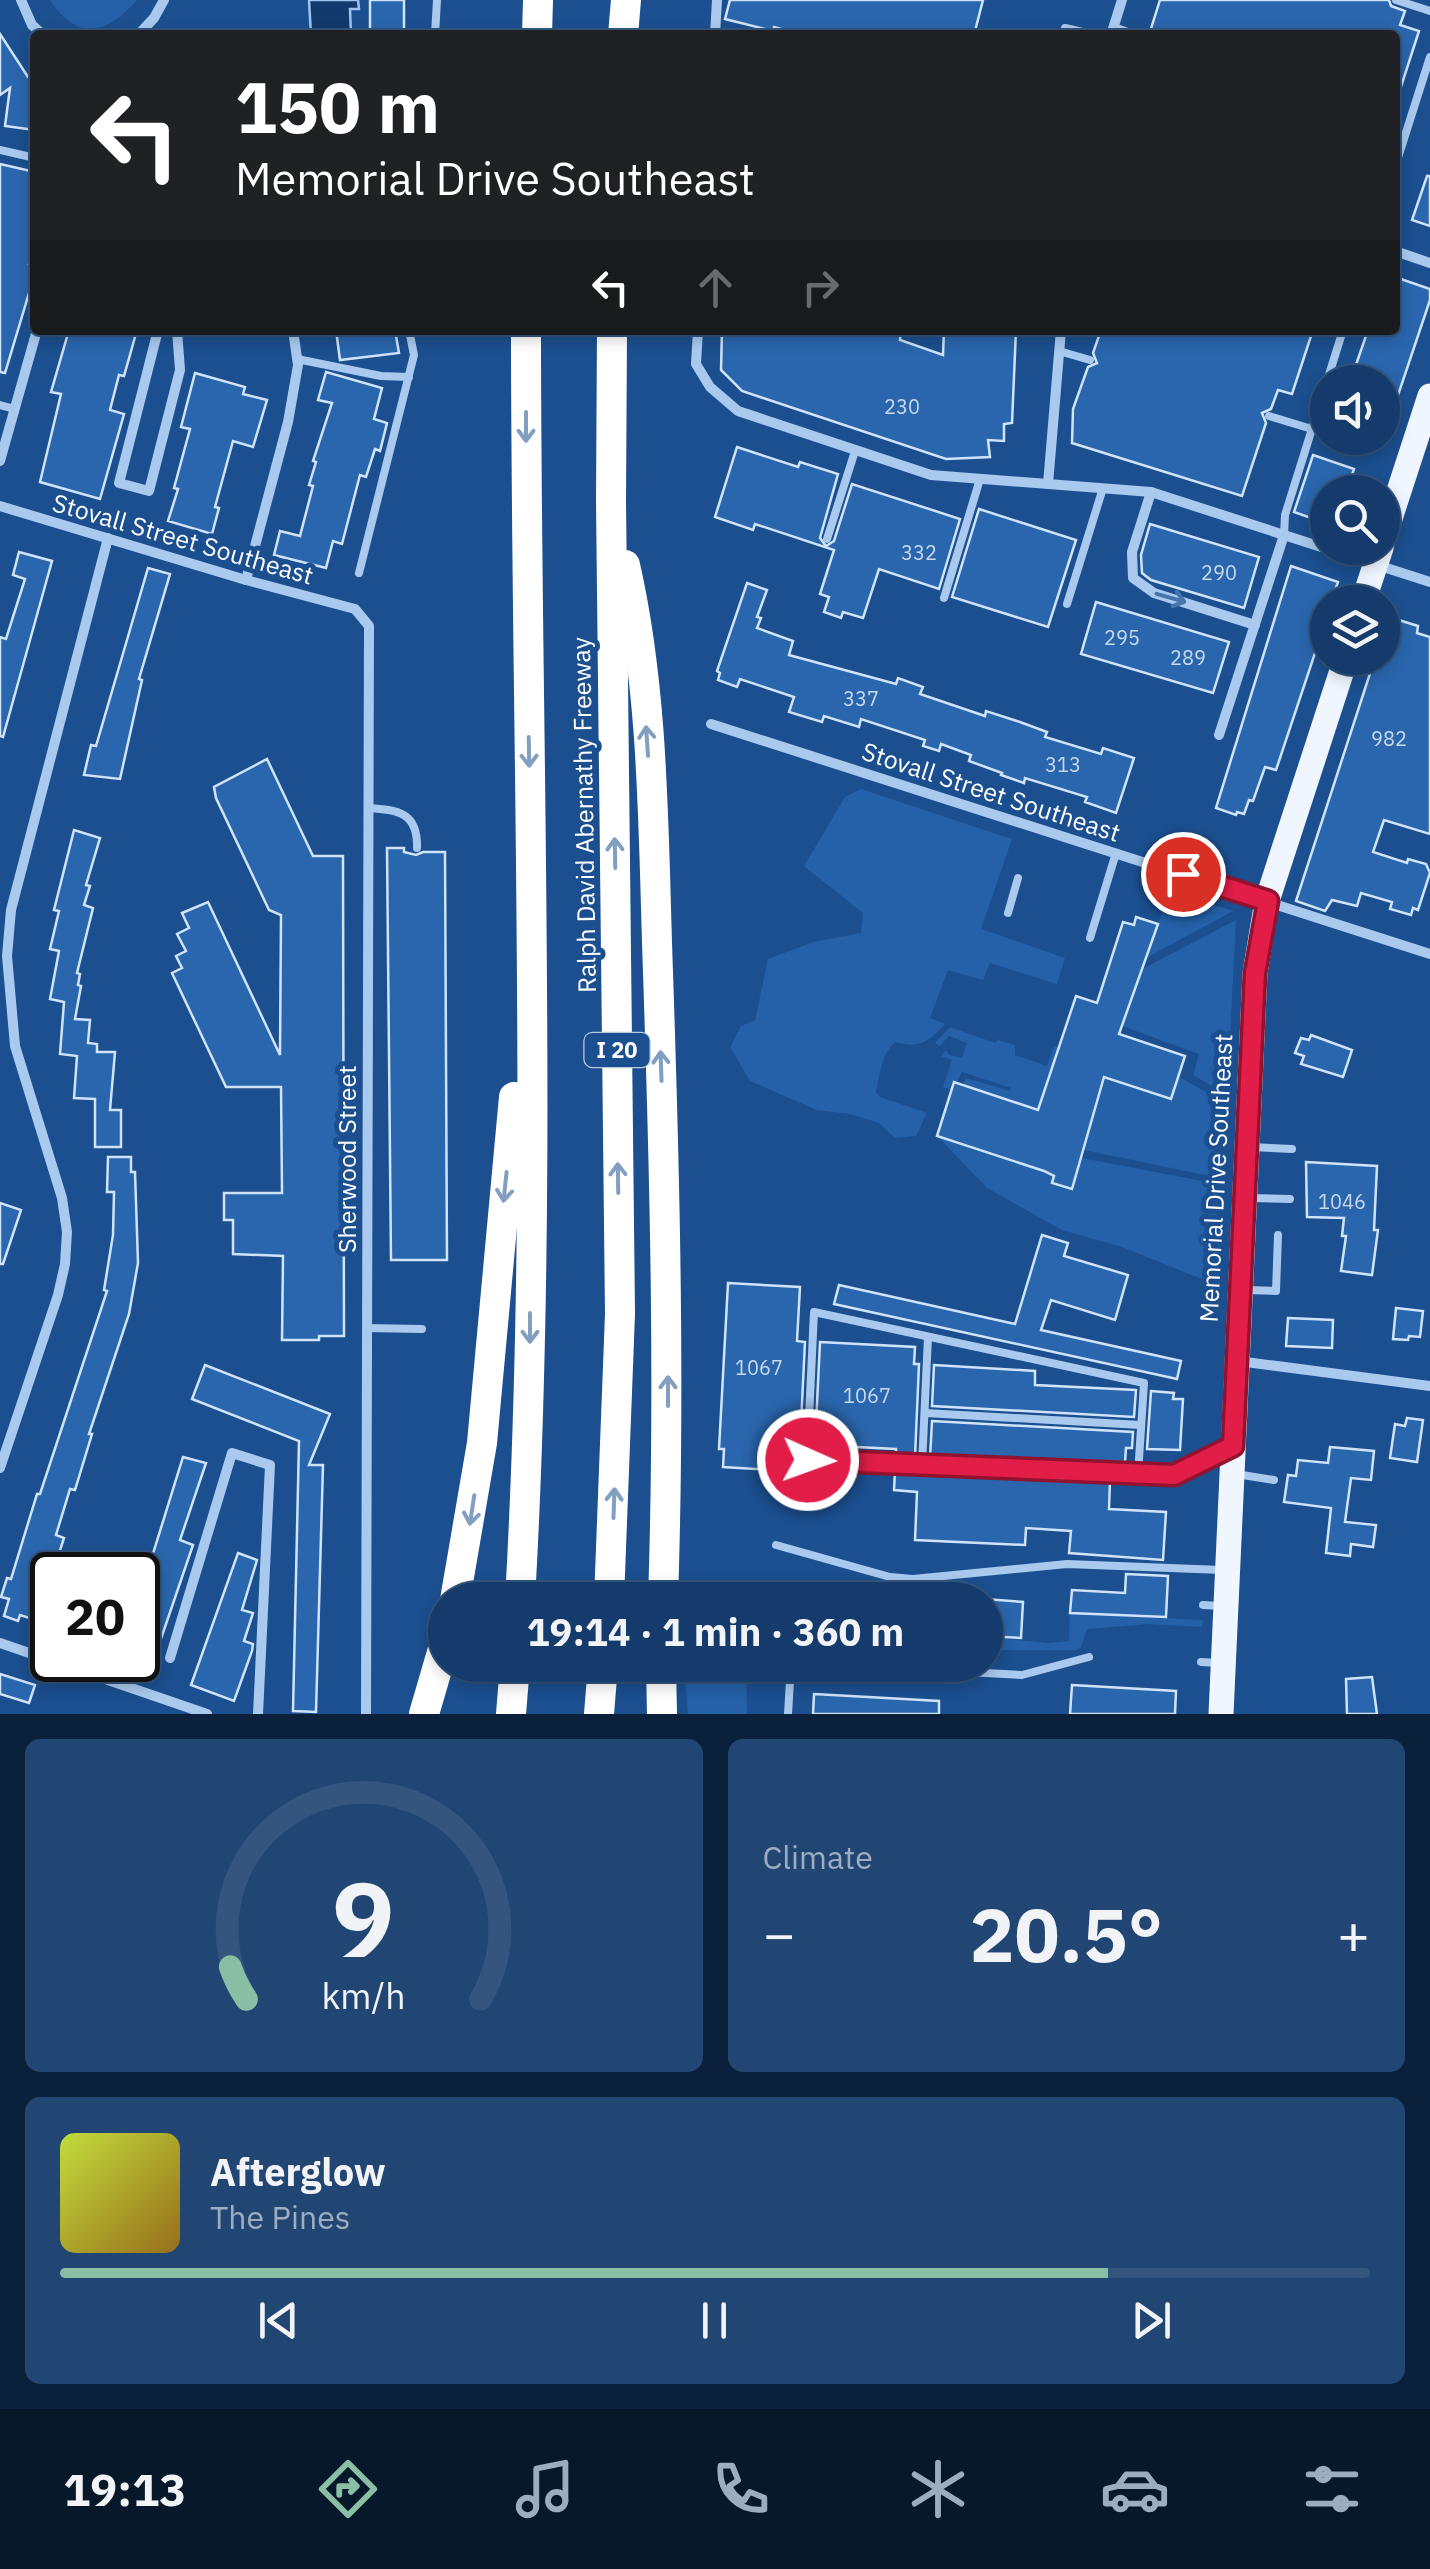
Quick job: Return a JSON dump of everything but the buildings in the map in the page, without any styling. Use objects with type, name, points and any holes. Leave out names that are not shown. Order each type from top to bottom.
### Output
[{"type":"highway","points":[[536,30],[538,0]]},
{"type":"highway","points":[[624,30],[626,0]]},
{"type":"highway","points":[[521,1582],[530,1404],[532,915],[526,335]]},
{"type":"highway","name":"Ralph David Abernathy Freeway","points":[[609,1582],[620,1314],[612,335]]},
{"type":"highway","points":[[611,500],[638,642],[652,817],[668,1377],[663,1582]]},
{"type":"highway","points":[[458,1582],[482,1444],[532,915]]},
{"type":"highway","points":[[424,1714],[433,1682]]},
{"type":"highway","points":[[511,1714],[514,1682]]},
{"type":"highway","points":[[599,1714],[602,1682]]},
{"type":"highway","points":[[661,1682],[662,1714]]},
{"type":"main road","points":[[1400,491],[1429,404]]},
{"type":"main road","name":"Memorial Drive Southeast","points":[[1221,1714],[1212,1662],[1215,1605],[1228,1570],[1255,973],[1268,901],[1341,675]]},
{"type":"street","points":[[21,0],[38,30]]},
{"type":"street","points":[[143,30],[164,0]]},
{"type":"street","points":[[715,30],[718,0]]},
{"type":"street","points":[[1112,30],[1122,0]]},
{"type":"street","points":[[1400,254],[1430,263]]},
{"type":"street","points":[[0,460],[36,335]]},
{"type":"street","points":[[157,335],[120,483],[149,491],[180,370],[177,335]]},
{"type":"street","points":[[246,580],[288,422],[297,359],[294,335]]},
{"type":"street","points":[[698,335],[696,364],[710,388],[738,410],[855,450],[932,475],[1151,492],[1284,535],[1310,539]]},
{"type":"street","points":[[1048,484],[1060,335]]},
{"type":"street","points":[[1151,492],[1132,552],[1133,578],[1154,594],[1255,625]]},
{"type":"street","name":"Stovall Street Southeast","points":[[0,506],[355,609]]},
{"type":"street","points":[[1219,736],[1284,535]]},
{"type":"street","points":[[0,1468],[58,1295],[67,1232],[62,1198],[15,1046],[8,1000],[11,910],[108,538]]},
{"type":"street","points":[[1400,563],[1430,582]]},
{"type":"street","name":"Sherwood Street","points":[[355,609],[368,626],[366,1714]]},
{"type":"street","name":"Stovall Street Southeast","points":[[710,724],[1430,954]]},
{"type":"street","points":[[1237,1361],[1430,1386]]},
{"type":"street","points":[[170,1658],[232,1454],[270,1465],[258,1714]]},
{"type":"street","points":[[0,1644],[206,1714]]},
{"type":"lane","points":[[435,30],[436,0]]},
{"type":"lane","points":[[1396,0],[1430,11]]},
{"type":"lane","points":[[1065,28],[1074,30]]},
{"type":"lane","points":[[1400,151],[1430,56]]},
{"type":"lane","points":[[0,150],[30,157]]},
{"type":"lane","points":[[359,573],[414,355],[410,335]]},
{"type":"lane","points":[[1332,365],[1341,335]]},
{"type":"lane","points":[[1059,351],[1090,360]]},
{"type":"lane","points":[[297,359],[381,376],[409,377]]},
{"type":"lane","points":[[0,404],[16,409]]},
{"type":"lane","points":[[1269,416],[1310,428]]},
{"type":"lane","points":[[1284,535],[1284,515],[1310,435]]},
{"type":"lane","points":[[827,538],[855,450]]},
{"type":"lane","points":[[944,598],[980,479]]},
{"type":"lane","points":[[1066,604],[1103,488]]},
{"type":"lane","points":[[368,808],[400,812],[417,832],[416,848]]},
{"type":"lane","points":[[1090,938],[1116,853]]},
{"type":"lane","points":[[1008,912],[1018,878]]},
{"type":"lane","points":[[1247,1146],[1292,1150]]},
{"type":"lane","points":[[1244,1198],[1290,1199]]},
{"type":"lane","points":[[1240,1290],[1276,1291],[1278,1234]]},
{"type":"lane","points":[[1138,1474],[1144,1383],[814,1312],[808,1460],[1138,1474],[1174,1475],[1233,1446]]},
{"type":"lane","points":[[367,1328],[422,1329]]},
{"type":"lane","points":[[922,1465],[928,1337]]},
{"type":"lane","points":[[924,1413],[1141,1425]]},
{"type":"lane","points":[[1232,1473],[1274,1480]]},
{"type":"lane","points":[[776,1545],[890,1577],[914,1579],[1067,1564],[1228,1570]]},
{"type":"lane","points":[[1003,1674],[1022,1675],[1090,1657]]},
{"type":"lane","points":[[788,1714],[790,1682]]},
{"type":"shaded area","points":[[50,0],[137,0],[114,21],[92,29],[71,23]]},
{"type":"shaded area","points":[[309,0],[358,0],[359,9],[350,9],[351,30],[311,30]]},
{"type":"shaded area","points":[[861,789],[1012,839],[981,929],[1065,958],[1057,984],[990,963],[983,980],[948,970],[930,1018],[945,1024],[923,1042],[896,1042],[891,1047],[876,1093],[927,1113],[916,1136],[895,1138],[879,1123],[817,1110],[750,1081],[730,1047],[741,1026],[755,1020],[768,959],[813,942],[861,933],[863,913],[804,866],[845,797]]},
{"type":"shaded area","points":[[1169,890],[1233,911],[1148,957]]},
{"type":"shaded area","points":[[1236,920],[1227,1095],[1193,1075],[1199,1054],[1122,1026],[1144,968]]},
{"type":"shaded area","points":[[950,1027],[995,1043],[998,1040],[1015,1045],[1015,1055],[1047,1066],[1054,1046],[1059,1047],[1046,1082],[1071,1091],[1062,1118],[963,1085],[966,1078],[1009,1091],[1011,1088],[962,1072],[952,1090],[943,1087],[952,1060],[941,1056],[946,1050],[949,1055],[962,1058],[967,1043],[949,1036],[940,1046],[935,1043]]},
{"type":"shaded area","points":[[1104,1077],[1171,1099],[1179,1077],[1226,1103],[1224,1179],[1084,1150]]},
{"type":"shaded area","points":[[937,1136],[1044,1171],[1054,1176],[1052,1183],[1071,1189],[1082,1158],[1223,1185],[1219,1286],[1122,1247],[1062,1230],[987,1188]]},
{"type":"shaded area","points":[[1070,1613],[1203,1620],[1202,1627],[1149,1624],[1087,1629],[1081,1647],[1076,1650],[1003,1650],[1003,1639],[1069,1641]]},
{"type":"shaded area","points":[[685,1682],[746,1682],[747,1714],[688,1714]]},
{"type":"route","points":[[808,1460],[1174,1475],[1233,1446],[1255,973],[1268,901],[1183,874]]}]
